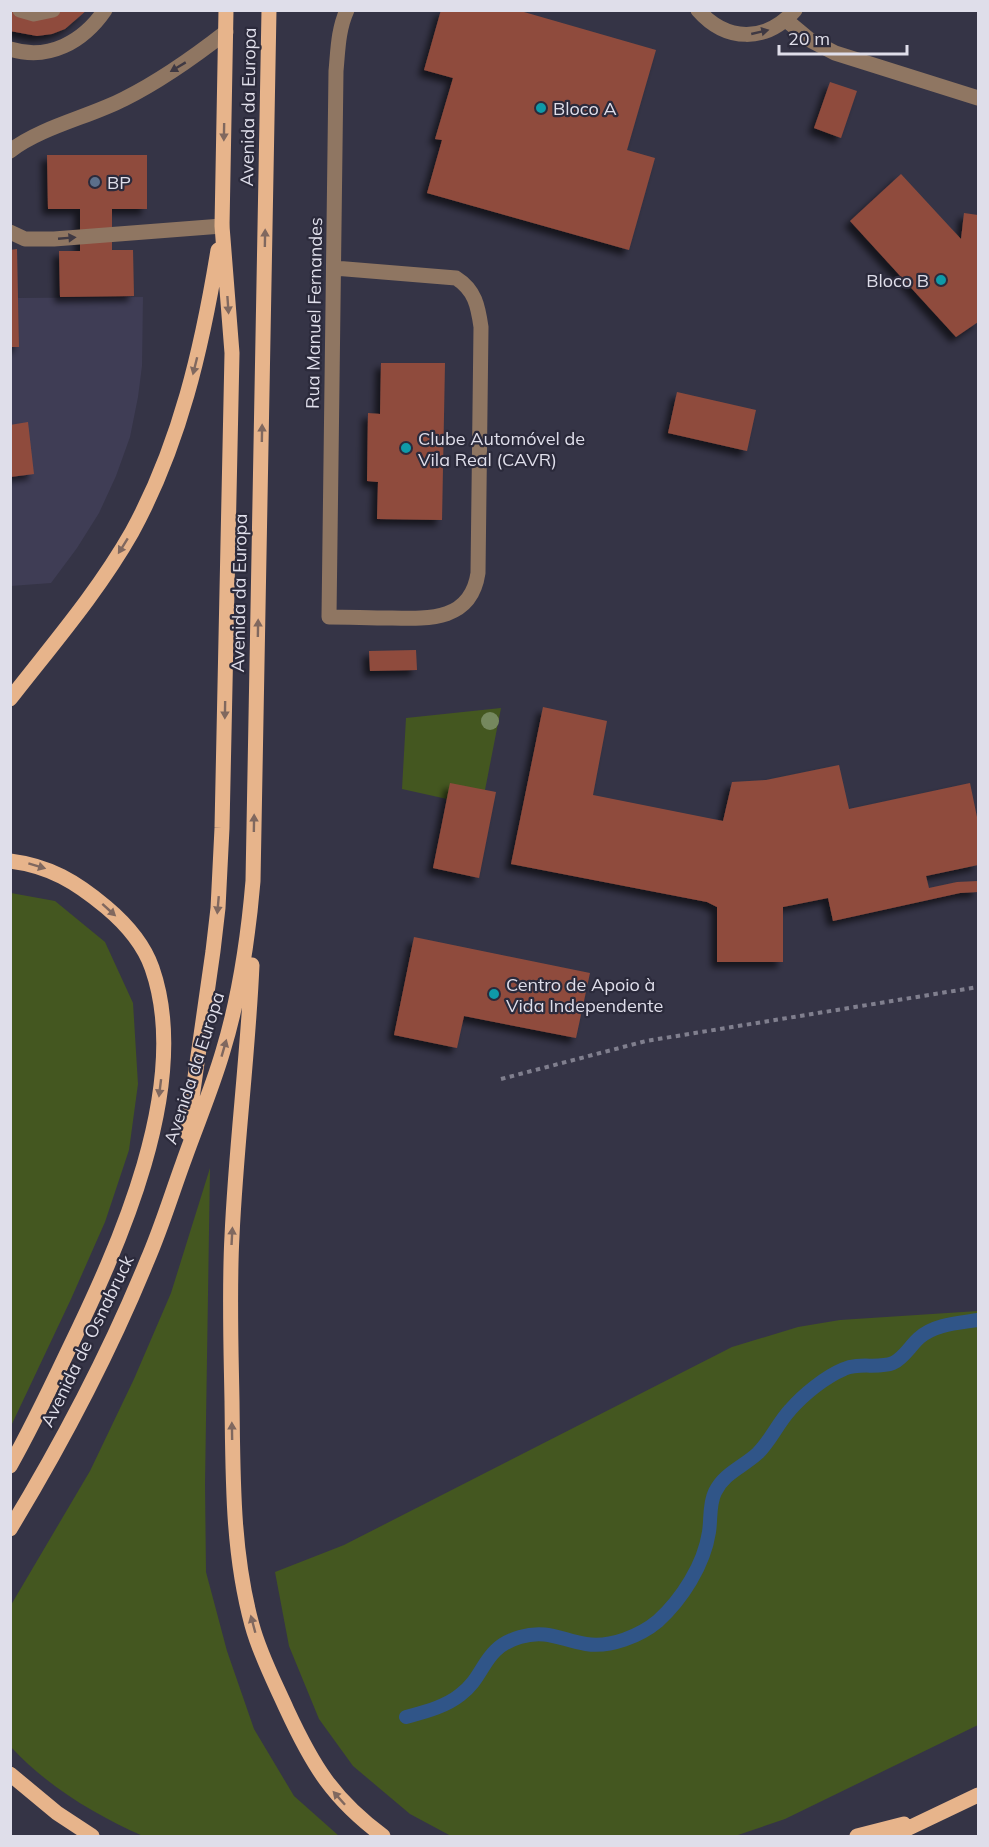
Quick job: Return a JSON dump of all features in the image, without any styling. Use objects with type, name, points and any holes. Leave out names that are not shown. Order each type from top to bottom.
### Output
[{"type":"main road","name":"Avenida da Europa","points":[[183,1162],[213,951],[218,908],[222,828],[231,353],[222,226],[226,10]]},
{"type":"main road","name":"Avenida da Europa","points":[[183,1162],[211,1088],[231,1022],[246,955],[253,881],[269,10]]},
{"type":"main road","points":[[10,699],[98,585],[131,534],[160,474],[183,412],[200,349],[222,226]]},
{"type":"main road","points":[[10,861],[32,864],[62,875],[89,893],[114,914],[136,939],[152,966],[160,996],[164,1030],[158,1106],[145,1160],[130,1204],[84,1318],[10,1466]]},
{"type":"main road","points":[[253,881],[252,968],[230,1278],[233,1504],[239,1565],[252,1626],[262,1654],[309,1755],[324,1780],[339,1798],[362,1821],[383,1836]]},
{"type":"main road","name":"Avenida de Osnabruck","points":[[10,1528],[70,1425],[109,1346],[166,1215],[183,1162]]},
{"type":"main road","points":[[10,1774],[57,1813],[92,1836]]},
{"type":"main road","points":[[891,1836],[978,1795]]},
{"type":"main road","points":[[857,1836],[942,1813]]},
{"type":"main road","points":[[904,1836],[942,1813]]},
{"type":"street","points":[[20,10],[34,14],[53,10]]},
{"type":"street","points":[[10,49],[39,53],[62,48],[81,37],[105,10]]},
{"type":"street","name":"Rua Manuel Fernandes","points":[[334,268],[442,275],[456,278],[466,284],[473,294],[478,309],[481,327],[478,573],[476,586],[470,598],[445,615],[432,618],[329,617],[334,268],[337,61],[342,21],[347,10]]},
{"type":"street","points":[[698,10],[719,29],[733,34],[747,35],[775,28],[790,15],[810,40],[835,53],[978,98]]},
{"type":"street","points":[[10,151],[30,138],[125,99],[190,60],[226,32]]},
{"type":"street","points":[[10,232],[25,239],[54,240],[222,226]]},
{"type":"path","points":[[501,1079],[646,1041],[978,987]]},
{"type":"shaded area","points":[[143,297],[142,366],[138,397],[130,437],[116,476],[99,513],[51,583],[11,586],[10,347],[19,347],[18,298]]},
{"type":"green space","points":[[501,708],[485,790],[447,799],[402,789],[406,718]]},
{"type":"green space","points":[[11,893],[55,901],[105,942],[133,1003],[138,1084],[129,1150],[105,1222],[11,1426]]},
{"type":"green space","points":[[210,1168],[205,1484],[206,1572],[227,1651],[254,1729],[294,1796],[339,1836],[143,1836],[107,1819],[72,1798],[40,1774],[11,1747],[11,1605],[90,1471],[134,1379],[171,1293]]},
{"type":"green space","points":[[978,1311],[978,1725],[785,1819],[735,1836],[451,1836],[410,1814],[353,1766],[319,1719],[289,1646],[275,1572],[344,1545],[732,1347],[798,1327],[840,1320]]},
{"type":"building","points":[[10,10],[87,10],[65,29],[37,36],[10,31]]},
{"type":"building","name":"Bloco A","points":[[441,10],[517,10],[656,50],[627,150],[655,158],[629,250],[427,193],[442,140],[435,139],[453,78],[424,70]]},
{"type":"building","points":[[830,82],[857,91],[841,138],[814,128]]},
{"type":"building","points":[[47,155],[147,155],[147,209],[112,209],[112,250],[133,250],[134,296],[60,297],[59,251],[80,251],[80,209],[48,209]]},
{"type":"building","name":"Bloco B","points":[[901,174],[961,239],[964,213],[978,215],[978,322],[956,337],[850,221]]},
{"type":"building","points":[[17,249],[19,347],[10,347],[10,250]]},
{"type":"building","name":"Clube Automóvel de Vila Real (CAVR)","points":[[381,363],[445,363],[442,520],[377,519],[378,482],[367,481],[368,413],[380,414]]},
{"type":"building","points":[[677,392],[756,410],[747,451],[668,433]]},
{"type":"building","points":[[28,422],[34,474],[10,477],[10,425]]},
{"type":"building","points":[[416,650],[417,670],[370,671],[369,651]]},
{"type":"building","points":[[543,707],[607,721],[593,795],[723,821],[732,782],[766,780],[839,765],[849,809],[970,783],[978,822],[978,865],[926,876],[929,888],[957,882],[978,881],[978,892],[960,893],[833,921],[828,898],[783,907],[783,962],[717,962],[717,907],[707,902],[511,864]]},
{"type":"building","points":[[450,783],[496,792],[479,878],[433,868]]},
{"type":"building","name":"Centro de Apoio à Vida Independente","points":[[414,937],[590,973],[576,1038],[464,1016],[457,1048],[394,1035]]},
{"type":"waterway","points":[[406,1717],[434,1709],[460,1695],[468,1688],[498,1648],[520,1637],[538,1634],[595,1645],[624,1640],[651,1626],[667,1612],[691,1581],[697,1569],[709,1532],[712,1502],[719,1485],[758,1453],[786,1415],[802,1398],[837,1372],[856,1366],[893,1363],[925,1333],[947,1325],[978,1320]]},
{"type":"place","name":"Bloco A","points":[[541,108]]},
{"type":"place","name":"BP","points":[[95,182]]},
{"type":"place","name":"Bloco B","points":[[941,280]]},
{"type":"place","name":"Clube Automóvel de Vila Real (CAVR)","points":[[406,448]]},
{"type":"place","name":"Centro de Apoio à Vida Independente","points":[[494,994]]}]
